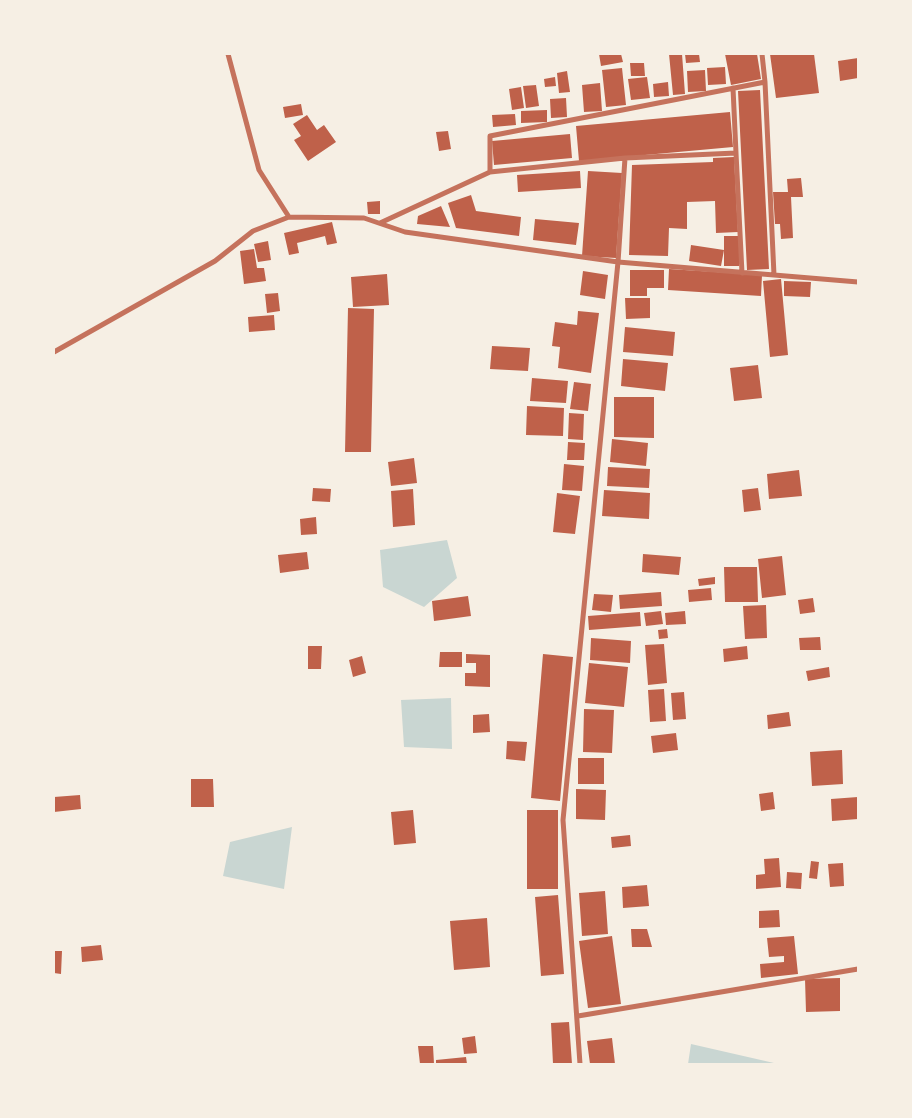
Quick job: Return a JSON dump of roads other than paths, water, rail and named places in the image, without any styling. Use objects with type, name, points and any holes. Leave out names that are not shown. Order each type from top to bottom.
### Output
[{"type":"street","points":[[228,54],[259,170],[289,217]]},
{"type":"street","points":[[762,54],[774,275]]},
{"type":"street","points":[[490,172],[490,136],[765,82]]},
{"type":"street","points":[[733,88],[742,273]]},
{"type":"street","points":[[379,224],[490,172],[625,158],[736,153]]},
{"type":"street","points":[[580,1064],[563,820],[618,262],[625,158]]},
{"type":"street","points":[[54,352],[215,261],[253,231],[289,217],[364,218],[405,232],[618,262],[858,282]]},
{"type":"street","points":[[578,1016],[858,969]]}]
